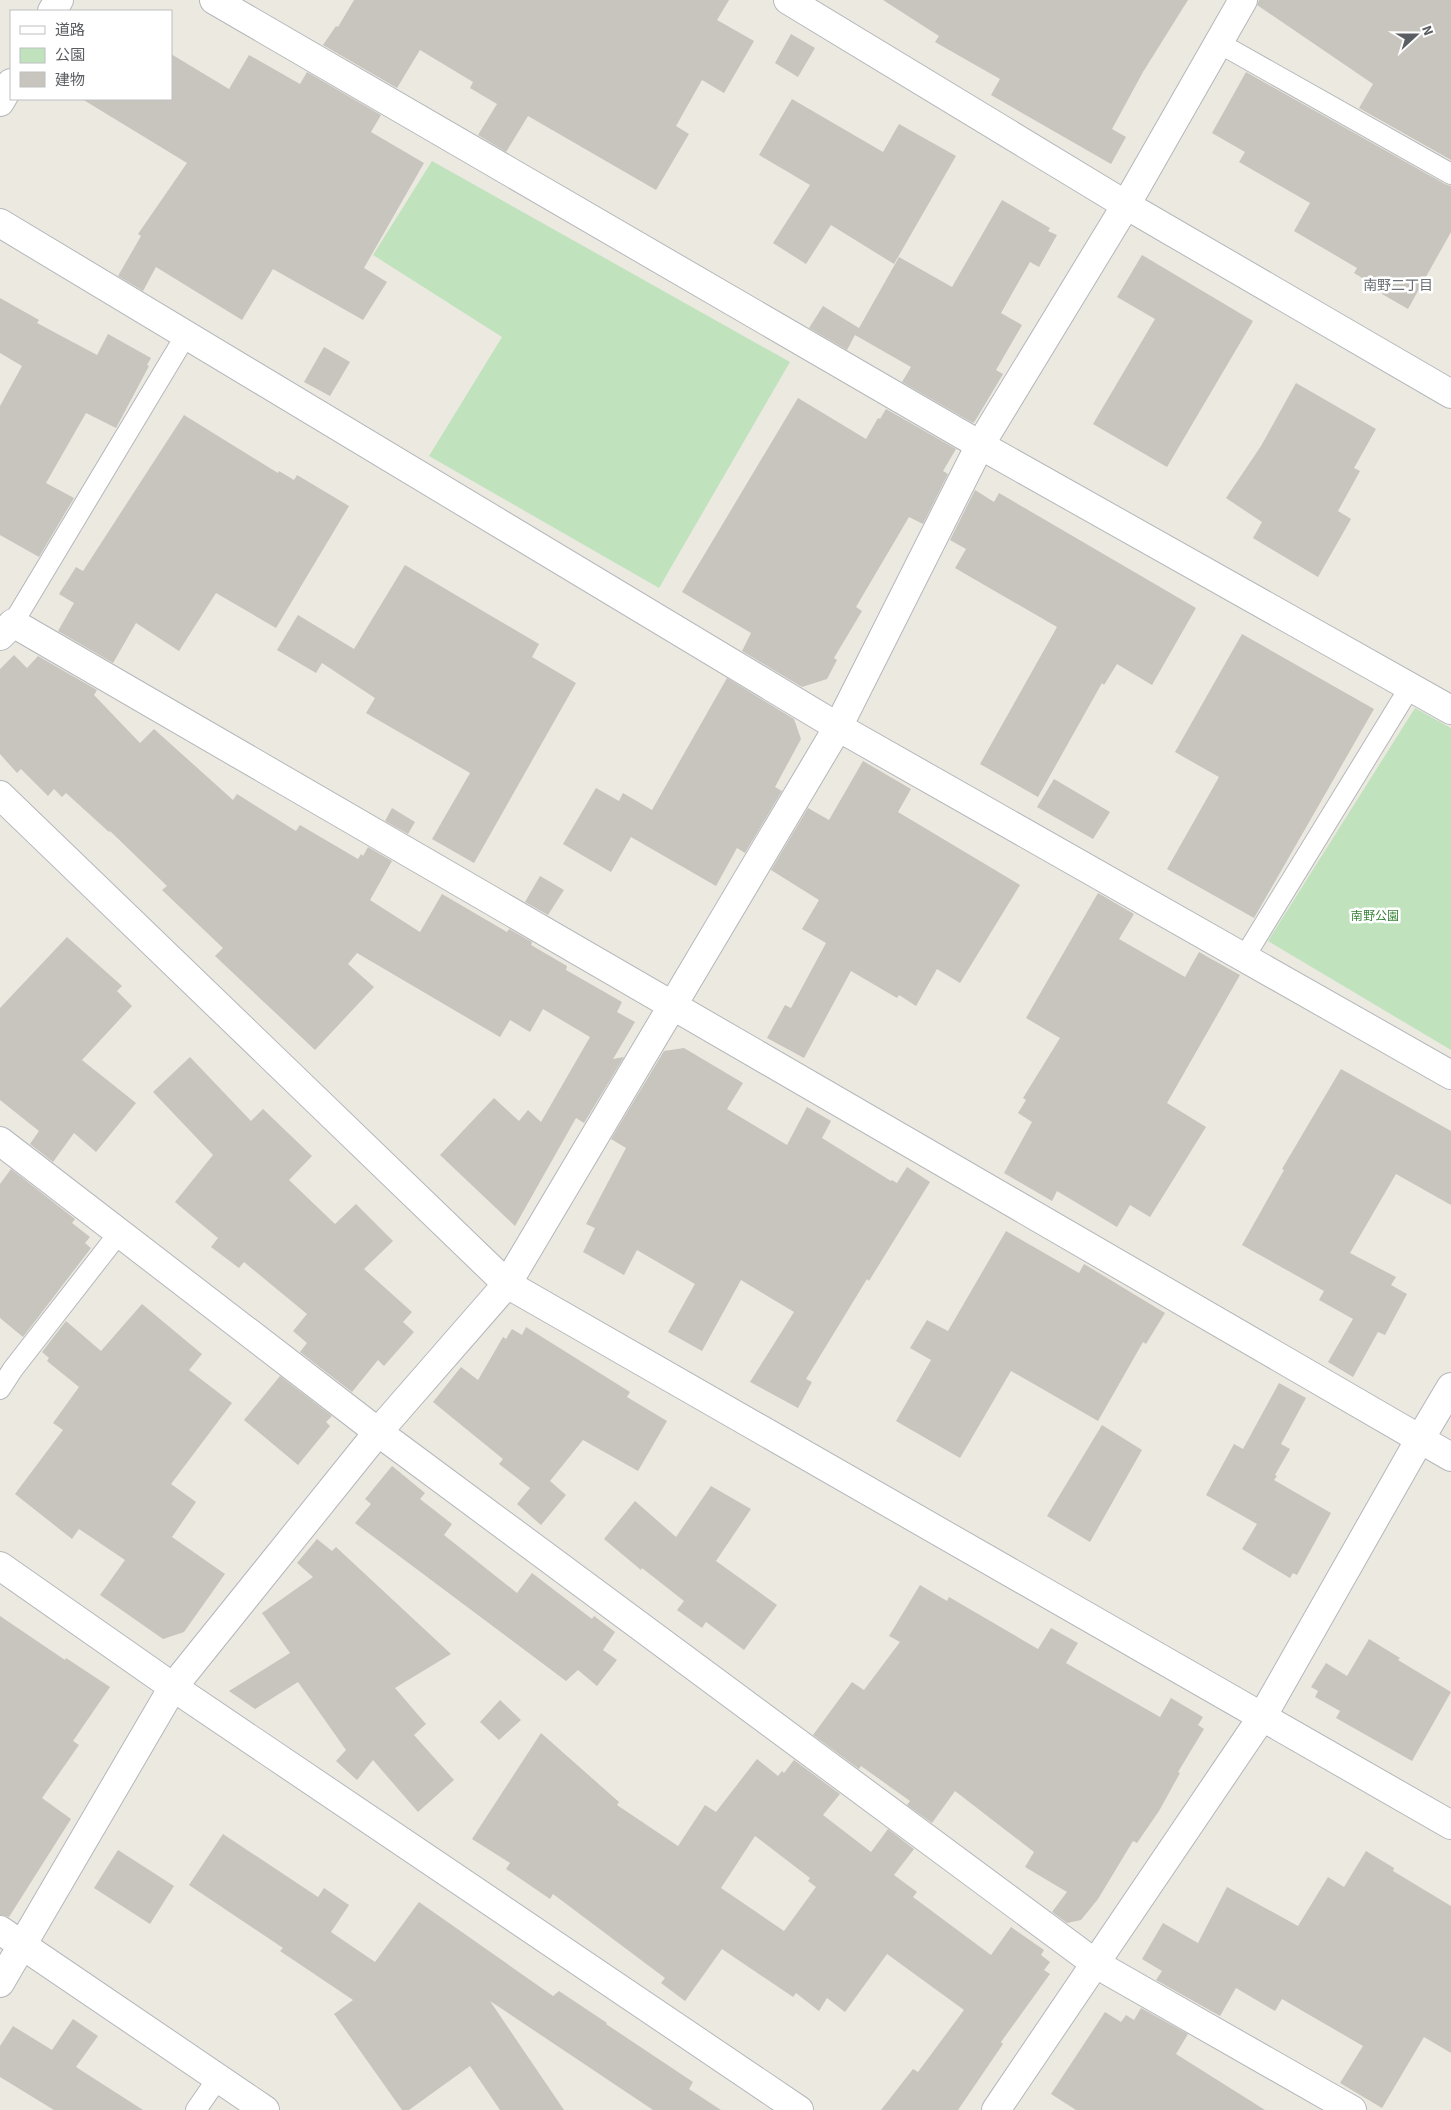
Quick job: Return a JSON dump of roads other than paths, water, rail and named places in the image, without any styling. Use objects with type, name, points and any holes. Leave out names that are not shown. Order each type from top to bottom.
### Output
[{"type":"street","points":[[214,0],[980,445],[1451,710]]},
{"type":"street","points":[[788,0],[1126,205],[1451,394]]},
{"type":"street","points":[[0,1983],[11,1937],[173,1686],[378,1432],[507,1284],[838,728],[980,445],[1126,205],[1243,0]]},
{"type":"street","points":[[0,102],[10,84]]},
{"type":"street","points":[[0,223],[838,728],[1245,956],[1451,1075]]},
{"type":"street","points":[[7,630],[674,1006],[1451,1457]]},
{"type":"street","points":[[0,795],[507,1284],[1451,1825]]},
{"type":"street","points":[[0,1141],[378,1432],[1096,1964],[1352,2110]]},
{"type":"street","points":[[996,2110],[1262,1717],[1451,1388]]},
{"type":"street","points":[[0,1566],[173,1686],[799,2110]]},
{"type":"street","points":[[11,1937],[265,2110]]},
{"type":"lane","points":[[1218,43],[1451,174]]},
{"type":"lane","points":[[7,630],[186,335]]},
{"type":"lane","points":[[1245,956],[1410,687]]},
{"type":"lane","points":[[0,1389],[7,1364],[119,1233]]},
{"type":"lane","points":[[196,2110],[218,2078]]},
{"type":"district","name":"南野二丁目","points":[[1398,285]]},
{"type":"park label","name":"南野公園","points":[[1375,916]]}]
